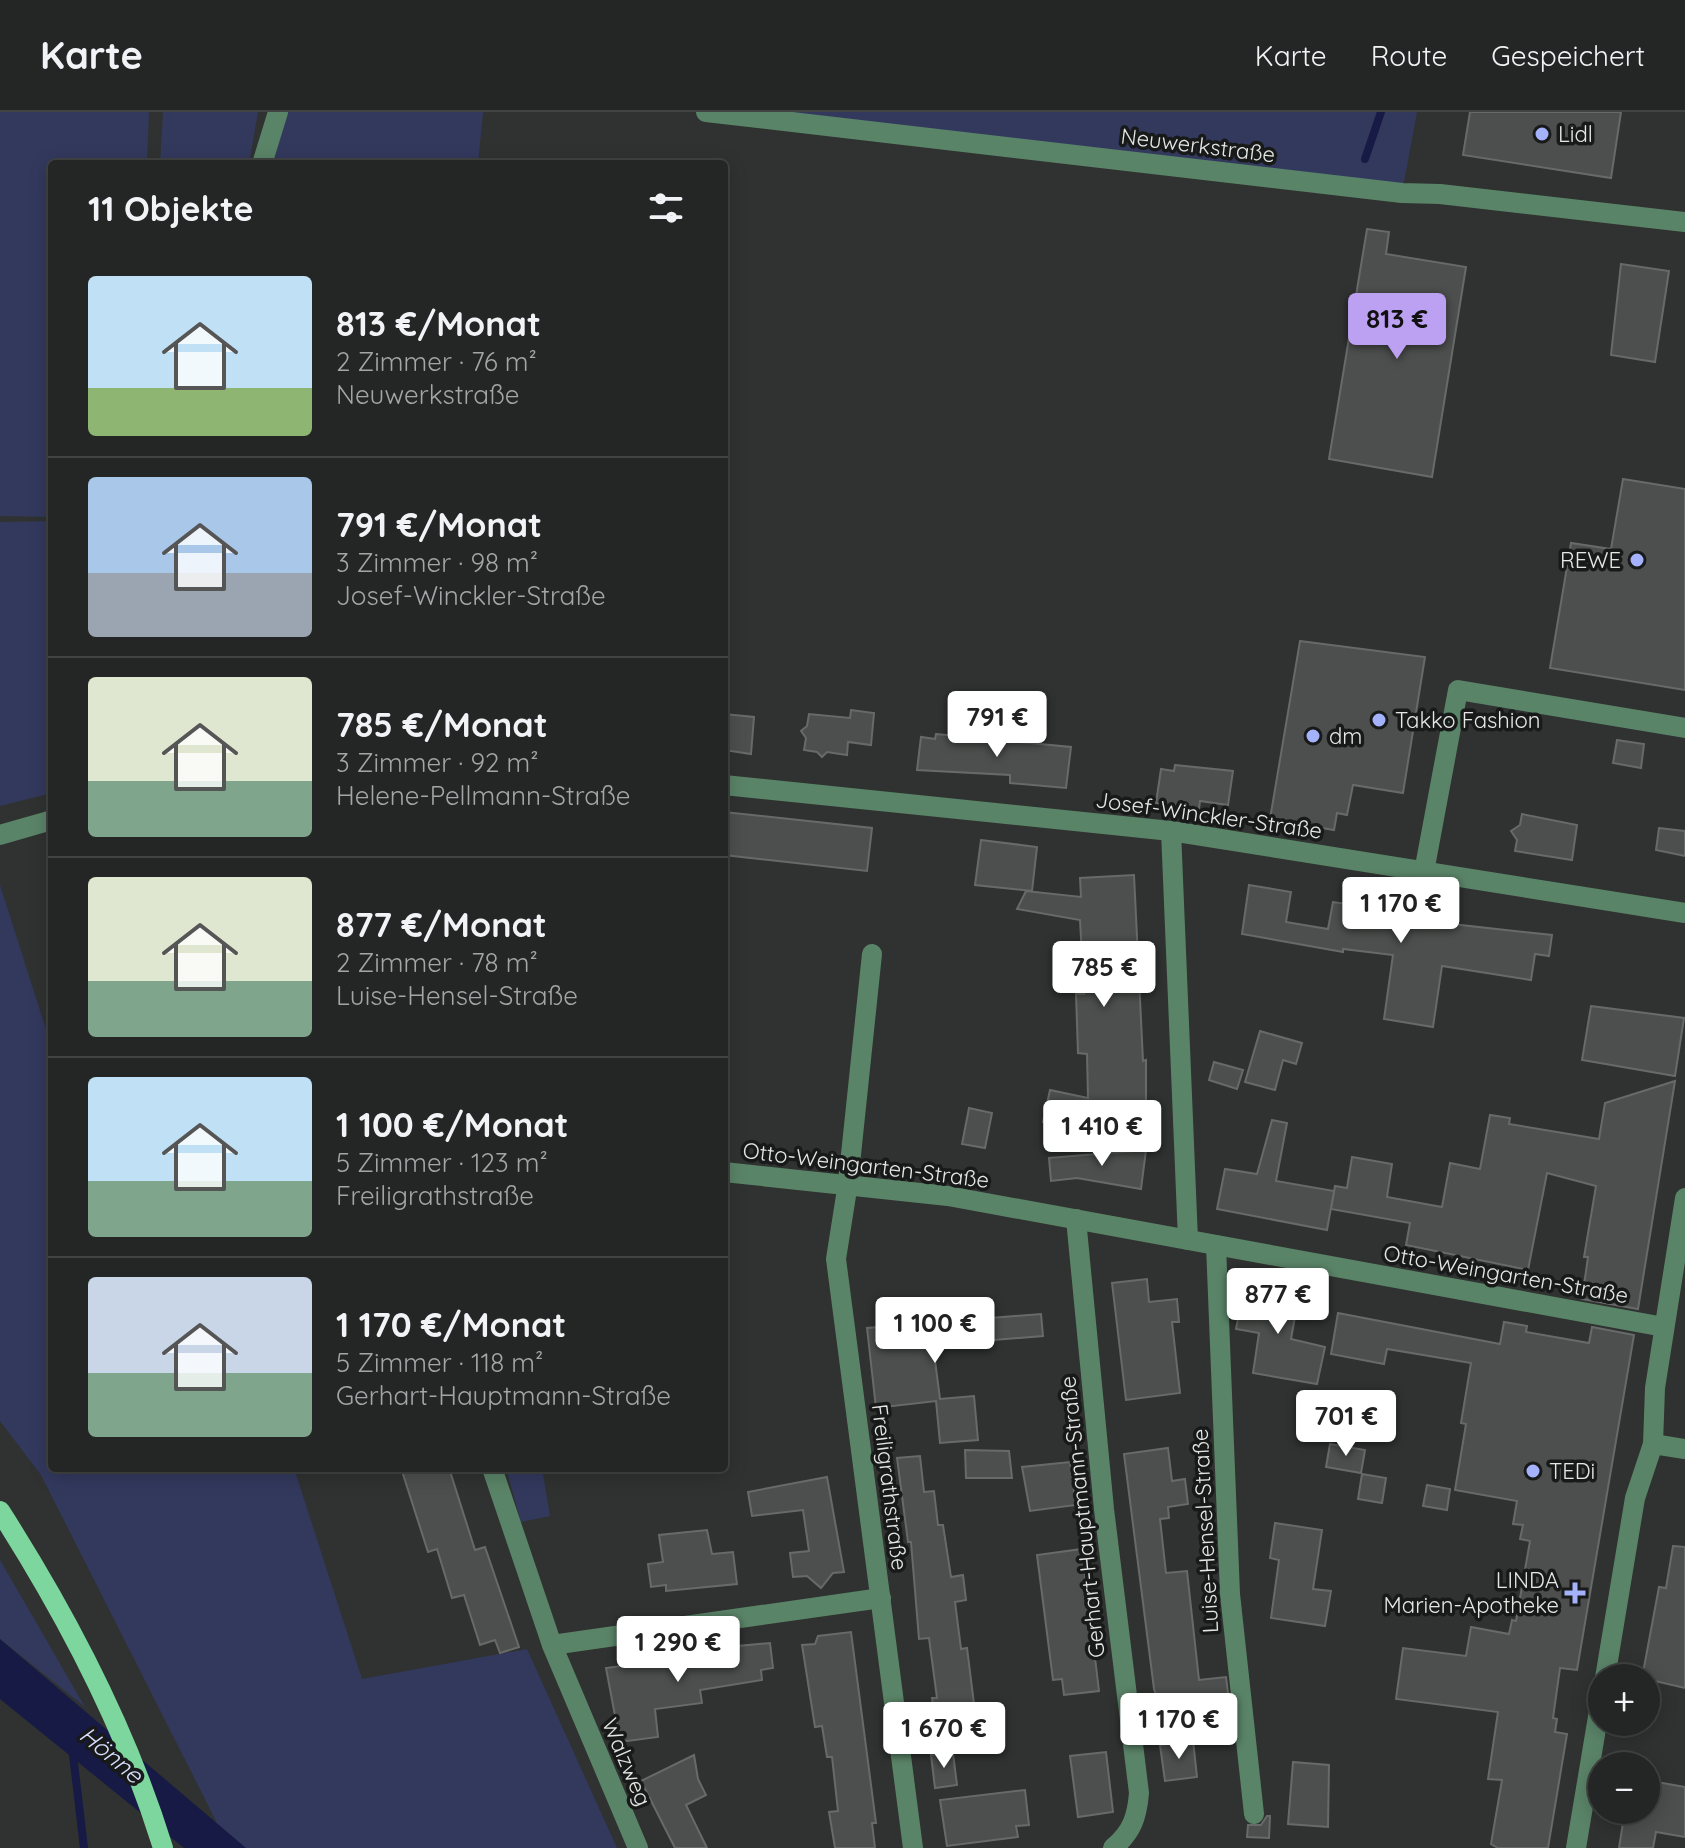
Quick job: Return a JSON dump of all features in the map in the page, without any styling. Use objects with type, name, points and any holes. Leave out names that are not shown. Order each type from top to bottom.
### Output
[{"type":"main road","points":[[0,1511],[75,1643],[112,1721],[163,1848]]},
{"type":"street","points":[[263,160],[278,112]]},
{"type":"street","name":"Neuwerkstraße","points":[[706,112],[1685,222]]},
{"type":"street","points":[[1424,872],[1458,690],[1685,728]]},
{"type":"street","name":"Josef-Winckler-Straße","points":[[728,785],[1171,831],[1685,913]]},
{"type":"street","points":[[0,835],[48,821]]},
{"type":"street","points":[[1171,831],[1188,1240]]},
{"type":"street","name":"Freiligrathstraße","points":[[872,954],[848,1183],[836,1259],[913,1848]]},
{"type":"street","name":"Otto-Weingarten-Straße","points":[[728,1172],[848,1183],[1076,1219],[1664,1327]]},
{"type":"street","points":[[1607,1664],[1635,1498],[1653,1444],[1655,1388],[1685,1198]]},
{"type":"street","name":"Gerhart-Hauptmann-Straße","points":[[1076,1219],[1104,1509],[1139,1793],[1138,1814],[1131,1831],[1113,1848]]},
{"type":"street","name":"Luise-Hensel-Straße","points":[[1216,1245],[1230,1594],[1254,1814]]},
{"type":"street","points":[[1653,1444],[1685,1449]]},
{"type":"street","name":"Walzweg","points":[[493,1472],[552,1645],[638,1848]]},
{"type":"street","name":"Freiligrathstraße","points":[[552,1645],[881,1598]]},
{"type":"street","points":[[1576,1848],[1595,1736]]},
{"type":"shaded area","points":[[0,112],[149,112],[147,160],[48,160],[48,517],[0,516]]},
{"type":"shaded area","points":[[163,112],[258,112],[250,160],[160,160]]},
{"type":"shaded area","points":[[278,112],[483,112],[478,160],[263,160]]},
{"type":"shaded area","points":[[755,112],[1417,112],[1402,193]]},
{"type":"shaded area","points":[[48,521],[48,794],[0,806],[0,522]]},
{"type":"shaded area","points":[[0,885],[48,1035],[48,1472],[295,1472],[362,1679],[527,1649],[617,1848],[221,1848],[216,1821],[41,1475],[0,1421]]},
{"type":"shaded area","points":[[507,1472],[543,1472],[550,1516],[521,1522]]},
{"type":"shaded area","points":[[0,1560],[85,1707],[0,1639]]},
{"type":"water","name":"Hönne","points":[[0,1639],[246,1848],[184,1848],[0,1699]]},
{"type":"building","name":"Lidl","points":[[1470,112],[1621,112],[1611,178],[1463,155]]},
{"type":"building","points":[[1367,229],[1389,232],[1386,254],[1466,267],[1432,477],[1329,459]]},
{"type":"building","points":[[1621,264],[1669,271],[1655,362],[1611,355]]},
{"type":"building","points":[[1623,479],[1685,489],[1685,690],[1550,668],[1571,543],[1611,549]]},
{"type":"building","points":[[1300,641],[1425,657],[1403,793],[1353,785],[1347,815],[1337,813],[1334,830],[1270,819]]},
{"type":"building","points":[[851,710],[874,713],[871,745],[848,742],[847,755],[827,752],[822,757],[817,752],[804,750],[806,738],[801,731],[807,726],[809,714],[850,718]]},
{"type":"building","points":[[728,714],[754,717],[751,754],[728,751]]},
{"type":"building","points":[[936,734],[1071,747],[1066,788],[1010,783],[1010,775],[917,770],[921,737],[935,739]]},
{"type":"building","points":[[1617,740],[1644,744],[1641,768],[1613,763]]},
{"type":"building","points":[[1175,765],[1233,771],[1228,805],[1200,801],[1199,809],[1156,803],[1161,769],[1174,771]]},
{"type":"building","points":[[728,812],[872,828],[867,871],[728,855]]},
{"type":"building","points":[[1522,814],[1577,825],[1572,860],[1515,851],[1517,840],[1511,831],[1520,825]]},
{"type":"building","points":[[1659,828],[1685,831],[1685,856],[1656,850]]},
{"type":"building","points":[[981,840],[1037,847],[1032,891],[975,885]]},
{"type":"building","points":[[1134,875],[1143,1061],[1146,1060],[1146,1141],[1043,1122],[1050,1090],[1088,1098],[1087,1054],[1078,1053],[1076,994],[1084,994],[1080,920],[1017,909],[1026,891],[1081,897],[1080,878]]},
{"type":"building","points":[[1249,885],[1291,892],[1286,922],[1328,929],[1333,902],[1362,906],[1365,888],[1388,892],[1399,907],[1444,915],[1443,923],[1552,935],[1549,956],[1535,954],[1531,980],[1442,966],[1433,1027],[1384,1019],[1393,955],[1343,949],[1343,952],[1242,934]]},
{"type":"building","points":[[1591,1006],[1684,1018],[1675,1076],[1582,1060]]},
{"type":"building","points":[[1260,1031],[1302,1043],[1296,1064],[1283,1060],[1275,1090],[1245,1082]]},
{"type":"building","points":[[1214,1062],[1243,1070],[1237,1089],[1209,1080]]},
{"type":"building","points":[[1675,1081],[1638,1309],[1582,1299],[1588,1257],[1584,1257],[1596,1186],[1547,1173],[1528,1270],[1406,1245],[1410,1223],[1331,1209],[1335,1186],[1347,1188],[1352,1157],[1392,1164],[1387,1197],[1442,1207],[1450,1163],[1480,1169],[1490,1115],[1510,1118],[1509,1124],[1599,1139],[1605,1103]]},
{"type":"building","points":[[969,1108],[992,1113],[985,1148],[962,1144]]},
{"type":"building","points":[[1272,1120],[1287,1123],[1276,1181],[1334,1191],[1327,1230],[1217,1209],[1225,1169],[1257,1174]]},
{"type":"building","points":[[1146,1150],[1141,1189],[1077,1178],[1051,1181],[1049,1158]]},
{"type":"building","points":[[1273,1273],[1269,1295],[1298,1300],[1291,1339],[1325,1347],[1317,1384],[1253,1373],[1259,1333],[1236,1329],[1243,1293]]},
{"type":"building","points":[[1147,1279],[1149,1302],[1177,1299],[1179,1322],[1172,1322],[1180,1393],[1126,1400],[1112,1283]]},
{"type":"building","points":[[1338,1313],[1500,1344],[1504,1322],[1527,1326],[1526,1332],[1589,1343],[1592,1327],[1634,1335],[1577,1670],[1560,1668],[1553,1718],[1557,1719],[1555,1732],[1567,1734],[1548,1848],[1498,1848],[1491,1844],[1502,1780],[1488,1779],[1498,1712],[1396,1699],[1403,1648],[1466,1656],[1471,1627],[1509,1634],[1512,1620],[1516,1621],[1530,1541],[1520,1539],[1523,1525],[1513,1524],[1517,1501],[1455,1490],[1466,1424],[1461,1423],[1471,1363],[1387,1349],[1384,1364],[1331,1354]]},
{"type":"building","points":[[1041,1314],[1043,1336],[933,1345],[940,1399],[974,1396],[978,1440],[940,1443],[936,1401],[876,1408],[867,1328]]},
{"type":"building","points":[[1330,1444],[1365,1450],[1361,1473],[1326,1467]]},
{"type":"building","points":[[1168,1448],[1172,1481],[1185,1479],[1188,1504],[1168,1507],[1169,1518],[1160,1519],[1166,1573],[1187,1571],[1199,1680],[1226,1677],[1229,1701],[1220,1702],[1225,1737],[1202,1741],[1195,1694],[1157,1698],[1154,1689],[1124,1454]]},
{"type":"building","points":[[965,1450],[1009,1451],[1012,1478],[966,1478]]},
{"type":"building","points":[[920,1456],[924,1492],[934,1491],[938,1525],[943,1525],[951,1577],[963,1575],[966,1600],[955,1602],[961,1649],[967,1648],[977,1728],[957,1732],[958,1742],[934,1745],[930,1716],[935,1716],[932,1698],[937,1698],[929,1638],[919,1639],[911,1542],[908,1542],[897,1458]]},
{"type":"building","points":[[1070,1462],[1076,1505],[1030,1511],[1022,1467]]},
{"type":"building","points":[[402,1472],[450,1472],[475,1550],[485,1547],[519,1647],[500,1653],[495,1640],[480,1645],[464,1595],[452,1598],[437,1549],[428,1552]]},
{"type":"building","points":[[1362,1474],[1386,1478],[1382,1503],[1358,1499]]},
{"type":"building","points":[[827,1477],[844,1572],[833,1573],[821,1588],[807,1576],[793,1577],[790,1553],[809,1551],[803,1510],[752,1516],[748,1492]]},
{"type":"building","points":[[1427,1485],[1450,1489],[1447,1510],[1423,1506]]},
{"type":"building","points":[[1275,1523],[1322,1530],[1313,1589],[1331,1591],[1325,1626],[1271,1618],[1279,1560],[1270,1558]]},
{"type":"building","points":[[707,1530],[712,1554],[733,1552],[737,1584],[666,1591],[666,1585],[651,1587],[648,1564],[663,1562],[659,1535]]},
{"type":"building","points":[[1673,1546],[1685,1547],[1685,1688],[1660,1682],[1660,1664],[1645,1664],[1659,1587],[1666,1588]]},
{"type":"building","points":[[1082,1549],[1099,1691],[1064,1695],[1062,1679],[1053,1680],[1037,1555]]},
{"type":"building","points":[[851,1632],[876,1823],[872,1823],[875,1848],[835,1848],[829,1812],[838,1811],[832,1757],[827,1757],[822,1726],[815,1727],[802,1645],[815,1644],[818,1636]]},
{"type":"building","points":[[770,1643],[773,1668],[761,1670],[762,1680],[700,1690],[702,1703],[655,1709],[658,1737],[620,1742],[606,1668],[696,1656],[695,1650]]},
{"type":"building","points":[[1193,1740],[1197,1777],[1165,1781],[1160,1745]]},
{"type":"building","points":[[1106,1752],[1113,1812],[1078,1817],[1070,1756]]},
{"type":"building","points":[[953,1753],[957,1785],[935,1788],[931,1755]]},
{"type":"building","points":[[694,1755],[698,1779],[706,1795],[686,1805],[707,1848],[675,1848],[641,1781]]},
{"type":"building","points":[[1293,1762],[1329,1765],[1328,1827],[1288,1824]]},
{"type":"building","points":[[1660,1783],[1685,1787],[1685,1837],[1656,1832],[1653,1848],[1619,1848],[1623,1824],[1660,1824]]},
{"type":"building","points":[[1025,1790],[1029,1825],[1016,1826],[1018,1837],[947,1846],[940,1800]]},
{"type":"building","points":[[1270,1816],[1269,1838],[1247,1837],[1248,1825],[1261,1825]]},
{"type":"waterway","points":[[1365,159],[1381,112]]},
{"type":"waterway","name":"Hönne","points":[[72,1746],[84,1848]]},
{"type":"place","name":"Lidl","points":[[1542,134]]},
{"type":"place","name":"REWE","points":[[1637,560]]},
{"type":"place","name":"Takko Fashion","points":[[1379,720]]},
{"type":"place","name":"dm","points":[[1313,736]]},
{"type":"place","name":"TEDi","points":[[1533,1471]]},
{"type":"place","name":"LINDA Marien-Apotheke","points":[[1575,1593]]}]
